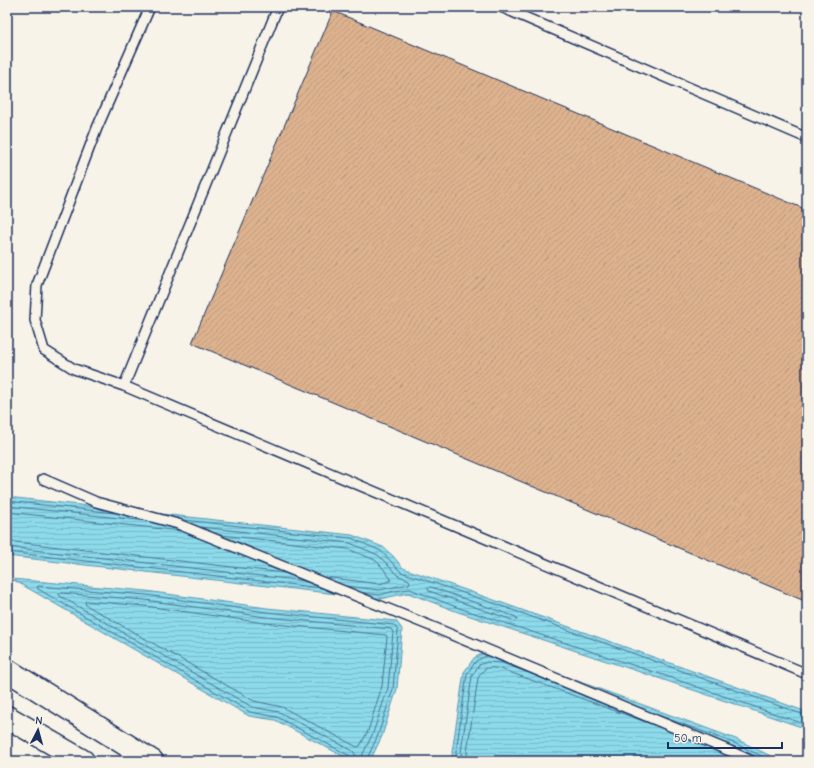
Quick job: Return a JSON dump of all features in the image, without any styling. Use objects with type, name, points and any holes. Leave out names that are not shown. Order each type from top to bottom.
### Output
[{"type":"highway","points":[[7,670],[152,761]]},
{"type":"highway","points":[[7,717],[83,761]]},
{"type":"lane","points":[[150,7],[97,128],[37,285],[35,320],[44,350],[74,369],[124,386],[807,674]]},
{"type":"lane","points":[[124,386],[278,7]]},
{"type":"lane","points":[[501,7],[807,138]]},
{"type":"lane","points":[[43,479],[96,502],[178,524],[441,630],[752,761]]},
{"type":"water","points":[[7,497],[352,535],[383,547],[403,568],[807,712],[807,729],[458,612],[408,593],[380,599],[7,556]]},
{"type":"water","points":[[12,579],[146,591],[267,608],[396,621],[402,629],[397,689],[382,736],[370,761],[352,761],[275,720],[249,716]]},
{"type":"water","points":[[485,652],[504,654],[736,739],[781,761],[453,761],[452,752],[464,672],[474,658]]},
{"type":"building","points":[[333,11],[807,210],[807,602],[192,343]]}]
